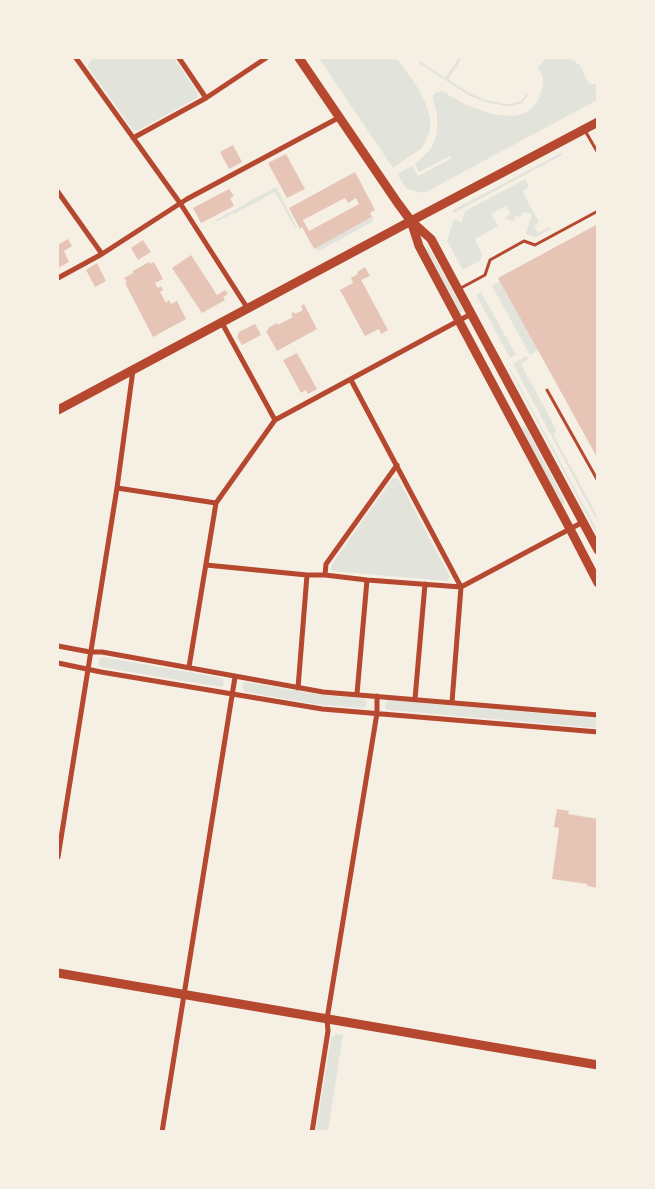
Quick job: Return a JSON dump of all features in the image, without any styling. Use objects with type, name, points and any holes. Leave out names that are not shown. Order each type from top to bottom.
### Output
[{"type":"main road","points":[[299,58],[411,221],[432,240],[598,550]]},
{"type":"main road","points":[[58,410],[598,122]]},
{"type":"main road","points":[[411,221],[419,246],[598,583]]},
{"type":"main road","points":[[488,375],[501,368]]},
{"type":"main road","points":[[515,425],[527,418]]},
{"type":"main road","points":[[58,972],[598,1065]]},
{"type":"street","points":[[76,58],[180,203],[248,308]]},
{"type":"street","points":[[179,58],[206,98]]},
{"type":"street","points":[[133,138],[206,98],[266,58]]},
{"type":"street","points":[[58,278],[102,254],[180,203],[340,117]]},
{"type":"street","points":[[58,192],[102,254]]},
{"type":"street","points":[[189,667],[216,503],[275,420],[472,314]]},
{"type":"street","points":[[222,322],[275,420]]},
{"type":"street","points":[[58,857],[117,488],[133,370]]},
{"type":"street","points":[[351,380],[462,587],[452,702]]},
{"type":"street","points":[[325,575],[326,564],[397,465]]},
{"type":"street","points":[[117,488],[216,503]]},
{"type":"street","points":[[206,565],[462,587],[583,522]]},
{"type":"street","points":[[298,688],[307,575]]},
{"type":"street","points":[[357,694],[367,580]]},
{"type":"street","points":[[415,699],[425,584]]},
{"type":"street","points":[[58,646],[189,667],[323,692],[598,715]]},
{"type":"street","points":[[58,663],[322,708],[598,732]]},
{"type":"street","points":[[162,1132],[235,677]]},
{"type":"street","points":[[312,1132],[328,1031],[327,1019],[377,713],[377,696]]},
{"type":"lane","points":[[584,129],[598,154]]},
{"type":"lane","points":[[458,289],[485,274],[490,260],[524,241],[535,245],[598,211]]},
{"type":"lane","points":[[548,390],[598,481]]},
{"type":"shaded area","points":[[94,58],[174,58],[198,93],[197,98],[137,131],[132,129],[88,67],[89,62]]},
{"type":"shaded area","points":[[319,58],[394,58],[399,61],[420,91],[430,118],[428,136],[422,148],[393,168]]},
{"type":"shaded area","points":[[459,58],[462,58],[448,79],[471,94],[486,100],[506,104],[521,101],[527,94],[527,97],[522,103],[511,106],[485,102],[470,96],[419,63],[420,61],[445,78]]},
{"type":"shaded area","points":[[546,58],[569,58],[580,65],[589,84],[597,84],[597,100],[424,193],[407,189],[397,174],[412,166],[418,176],[452,158],[450,156],[419,172],[415,164],[432,147],[437,133],[437,115],[433,99],[435,93],[442,91],[466,105],[492,114],[519,115],[527,112],[539,99],[543,77],[538,68]]},
{"type":"shaded area","points":[[561,153],[562,155],[454,213],[453,210]]},
{"type":"shaded area","points":[[525,179],[529,187],[522,191],[539,222],[534,226],[538,233],[549,227],[550,229],[536,237],[526,234],[532,214],[523,212],[521,217],[516,216],[514,221],[504,218],[511,214],[506,206],[491,214],[498,226],[475,239],[482,254],[481,260],[463,270],[447,241],[454,219],[462,222],[465,211]]},
{"type":"shaded area","points":[[276,187],[297,228],[295,228],[275,192],[217,222],[216,220]]},
{"type":"shaded area","points":[[374,216],[372,222],[318,251],[316,247]]},
{"type":"shaded area","points":[[428,246],[463,310],[462,312],[460,312],[426,249]]},
{"type":"shaded area","points":[[500,281],[538,350],[530,355],[492,286]]},
{"type":"shaded area","points":[[481,292],[516,355],[510,358],[476,295]]},
{"type":"shaded area","points":[[526,356],[528,359],[521,364],[556,429],[554,436],[597,515],[597,521],[513,364]]},
{"type":"shaded area","points":[[509,369],[597,530],[597,534]]},
{"type":"shaded area","points":[[523,426],[526,427],[565,502],[564,504],[562,504],[522,429]]},
{"type":"shaded area","points":[[393,478],[398,479],[450,577],[447,581],[332,571],[331,565]]},
{"type":"shaded area","points":[[103,657],[222,678],[224,683],[220,687],[101,667],[99,661]]},
{"type":"shaded area","points":[[244,682],[323,695],[364,698],[367,703],[363,708],[321,705],[245,692],[242,687]]},
{"type":"shaded area","points":[[388,700],[597,718],[597,728],[388,710],[385,708],[385,705]]},
{"type":"shaded area","points":[[336,1034],[343,1035],[328,1131],[316,1131],[331,1038]]},
{"type":"building","points":[[233,145],[242,162],[229,169],[220,152]]},
{"type":"building","points":[[286,154],[305,189],[287,198],[268,163]]},
{"type":"building","points":[[355,172],[375,210],[370,213],[372,217],[314,249],[302,227],[300,229],[289,208]],"holes":[[[345,198],[348,203],[356,198],[359,204],[309,231],[303,220]]]},
{"type":"building","points":[[229,189],[234,196],[230,198],[234,206],[201,223],[193,208]]},
{"type":"building","points":[[598,224],[598,459],[498,278]]},
{"type":"building","points":[[68,239],[72,246],[64,251],[69,262],[58,268],[58,245]]},
{"type":"building","points":[[143,240],[151,252],[138,260],[131,248]]},
{"type":"building","points":[[191,255],[217,295],[225,290],[228,294],[223,297],[225,300],[202,313],[172,268]]},
{"type":"building","points":[[149,262],[150,264],[154,262],[163,279],[155,283],[158,288],[161,286],[163,290],[160,292],[166,303],[169,300],[171,304],[177,301],[186,319],[153,337],[124,278]]},
{"type":"building","points":[[97,263],[106,281],[95,287],[86,270]]},
{"type":"building","points":[[365,267],[370,276],[361,280],[388,330],[381,334],[379,329],[365,336],[340,290],[353,283],[351,278]]},
{"type":"building","points":[[304,304],[317,329],[277,351],[266,331],[277,323],[278,325],[293,317],[291,314],[294,312],[295,314],[303,310],[301,306]]},
{"type":"building","points":[[255,324],[261,335],[242,345],[237,337],[239,332]]},
{"type":"building","points":[[297,353],[317,389],[308,394],[306,390],[301,393],[283,360]]},
{"type":"building","points":[[557,809],[569,811],[568,814],[598,819],[598,888],[587,886],[588,884],[552,879],[559,828],[554,827]]}]
